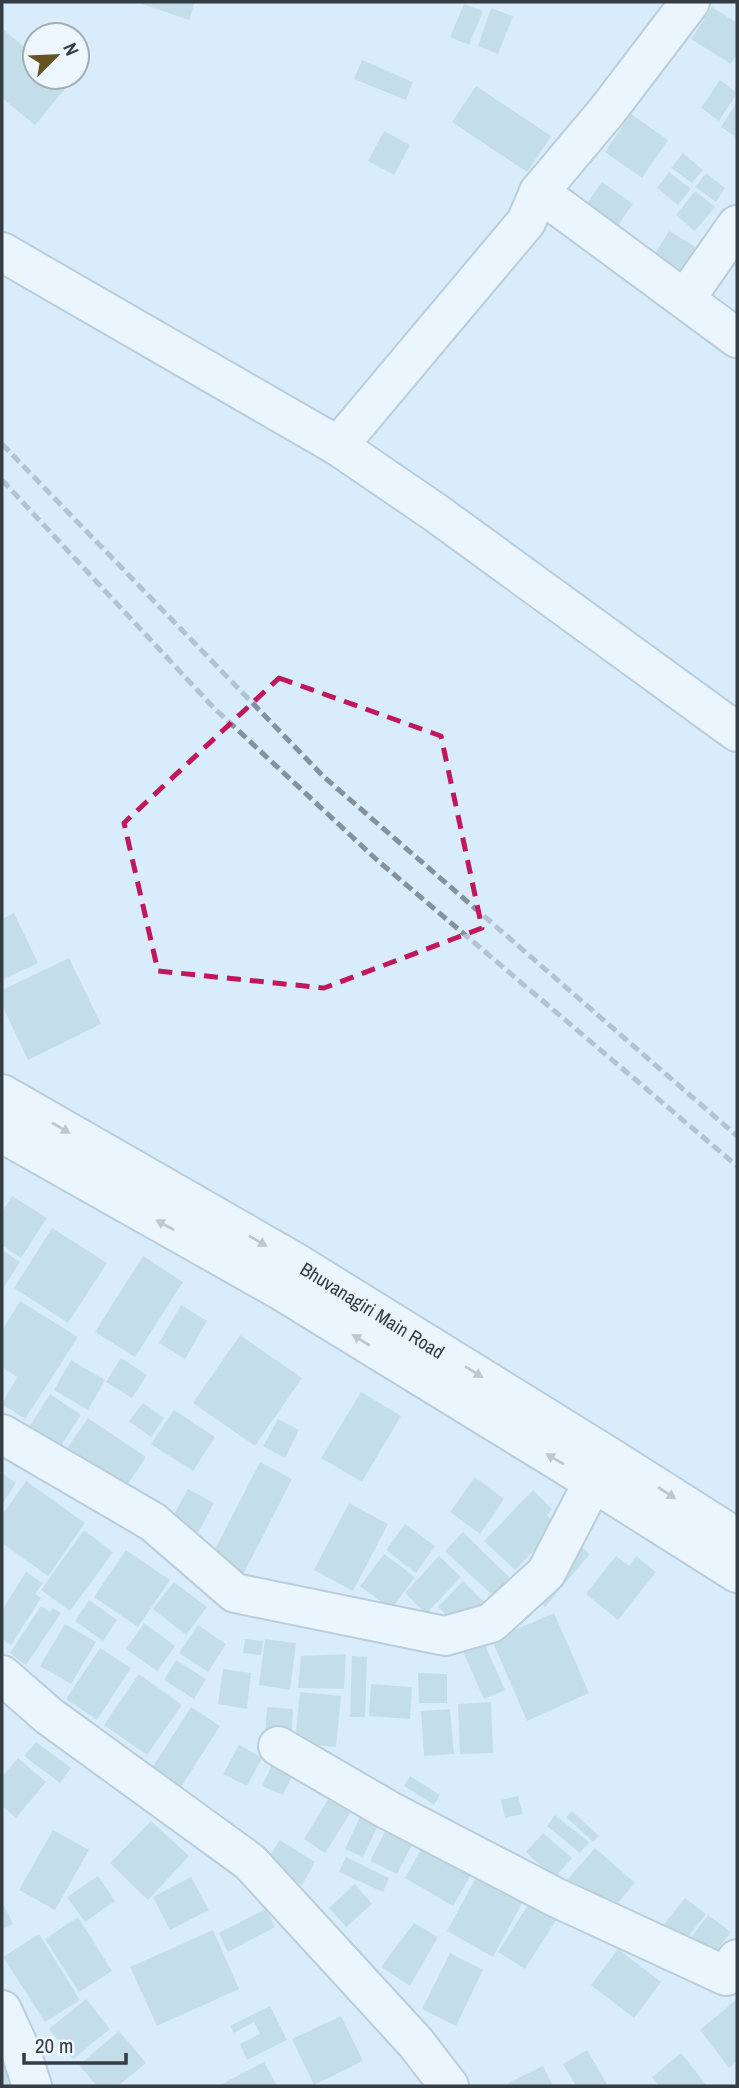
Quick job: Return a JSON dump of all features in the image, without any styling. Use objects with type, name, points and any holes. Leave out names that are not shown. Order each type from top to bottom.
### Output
[{"type":"street","points":[[338,446],[526,222],[539,192],[607,111],[690,2]]},
{"type":"street","points":[[539,192],[737,338]]},
{"type":"street","points":[[685,299],[737,225]]},
{"type":"street","points":[[2,252],[338,446],[621,646],[737,732]]},
{"type":"street","name":"Bhuvanagiri Main Road","points":[[2,1094],[293,1261],[737,1538]]},
{"type":"street","name":"Bhuvanagiri Main Road","points":[[2,1133],[282,1291],[737,1573]]},
{"type":"street","points":[[2,1434],[153,1522],[235,1593],[445,1636],[491,1623],[546,1573],[593,1482]]},
{"type":"street","points":[[2,1675],[49,1716],[250,1862],[416,2043],[445,2085]]},
{"type":"street","points":[[278,1746],[388,1810],[543,1891],[701,1965],[726,1976],[737,1959]]},
{"type":"street","points":[[2,2010],[20,2049],[32,2086]]},
{"type":"highlighted area","points":[[279,678],[441,736],[482,928],[324,988],[158,971],[124,823]]},
{"type":"building","points":[[136,2],[195,2],[189,20]]},
{"type":"building","points":[[464,4],[483,11],[469,45],[450,37]]},
{"type":"building","points":[[712,7],[737,23],[737,54],[731,64],[691,39]]},
{"type":"building","points":[[491,8],[513,16],[498,54],[478,46]]},
{"type":"building","points":[[2,28],[21,44],[21,91],[63,91],[35,125],[2,98]]},
{"type":"building","points":[[362,60],[413,82],[406,100],[354,79]]},
{"type":"building","points":[[720,80],[737,93],[719,121],[701,108]]},
{"type":"building","points":[[476,86],[551,136],[527,172],[452,122]]},
{"type":"building","points":[[737,102],[737,138],[721,127]]},
{"type":"building","points":[[631,114],[668,140],[642,178],[605,152]]},
{"type":"building","points":[[384,131],[410,145],[394,175],[368,161]]},
{"type":"building","points":[[683,153],[703,170],[692,183],[671,168]]},
{"type":"building","points":[[669,172],[691,189],[678,205],[657,188]]},
{"type":"building","points":[[706,173],[725,188],[716,202],[695,187]]},
{"type":"building","points":[[602,182],[633,204],[617,227],[585,206]]},
{"type":"building","points":[[695,191],[715,207],[695,231],[676,215]]},
{"type":"building","points":[[669,231],[696,247],[681,274],[653,257]]},
{"type":"building","points":[[14,913],[38,963],[2,980],[2,919]]},
{"type":"building","points":[[69,958],[101,1024],[28,1060],[2,1005],[2,990]]},
{"type":"building","points":[[12,1196],[47,1218],[21,1258],[2,1245],[2,1212]]},
{"type":"building","points":[[52,1228],[107,1263],[68,1323],[14,1288]]},
{"type":"building","points":[[2,1250],[20,1262],[2,1290]]},
{"type":"building","points":[[143,1256],[183,1282],[135,1357],[95,1332]]},
{"type":"building","points":[[20,1301],[78,1337],[25,1419],[2,1404],[17,1377],[2,1367],[2,1330]]},
{"type":"building","points":[[181,1305],[207,1321],[185,1359],[159,1343]]},
{"type":"building","points":[[240,1335],[302,1378],[255,1446],[193,1403]]},
{"type":"building","points":[[121,1358],[147,1375],[132,1398],[106,1382]]},
{"type":"building","points":[[71,1360],[105,1380],[88,1410],[54,1390]]},
{"type":"building","points":[[361,1392],[401,1416],[362,1482],[321,1458]]},
{"type":"building","points":[[50,1394],[81,1415],[60,1447],[29,1427]]},
{"type":"building","points":[[143,1403],[164,1418],[151,1437],[129,1421]]},
{"type":"building","points":[[174,1410],[215,1437],[193,1471],[151,1444]]},
{"type":"building","points":[[88,1418],[146,1457],[120,1496],[62,1456]]},
{"type":"building","points":[[278,1419],[299,1430],[285,1458],[263,1446]]},
{"type":"building","points":[[260,1462],[292,1479],[243,1575],[210,1559]]},
{"type":"building","points":[[2,1473],[16,1483],[2,1504]]},
{"type":"building","points":[[475,1477],[504,1499],[480,1534],[450,1512]]},
{"type":"building","points":[[26,1481],[85,1523],[48,1576],[2,1543],[2,1515]]},
{"type":"building","points":[[188,1489],[214,1503],[194,1540],[168,1525]]},
{"type":"building","points":[[533,1490],[552,1509],[547,1515],[558,1526],[515,1570],[484,1541]]},
{"type":"building","points":[[349,1503],[388,1524],[353,1591],[314,1570]]},
{"type":"building","points":[[405,1524],[435,1546],[416,1573],[386,1550]]},
{"type":"building","points":[[84,1530],[113,1552],[70,1611],[41,1590]]},
{"type":"building","points":[[463,1532],[511,1579],[494,1597],[445,1551]]},
{"type":"building","points":[[576,1542],[590,1554],[545,1607],[531,1596]]},
{"type":"building","points":[[126,1550],[170,1580],[138,1627],[94,1597]]},
{"type":"building","points":[[384,1554],[415,1577],[391,1609],[360,1586]]},
{"type":"building","points":[[439,1556],[461,1577],[426,1614],[405,1593]]},
{"type":"building","points":[[616,1556],[629,1566],[636,1556],[656,1572],[618,1620],[586,1594]]},
{"type":"building","points":[[26,1572],[43,1583],[35,1594],[41,1598],[11,1645],[2,1639],[2,1610]]},
{"type":"building","points":[[463,1581],[486,1604],[461,1629],[438,1607]]},
{"type":"building","points":[[174,1582],[207,1607],[186,1635],[153,1609]]},
{"type":"building","points":[[89,1600],[117,1620],[103,1641],[75,1621]]},
{"type":"building","points":[[41,1606],[50,1612],[53,1608],[61,1613],[26,1665],[10,1653]]},
{"type":"building","points":[[554,1613],[589,1693],[527,1721],[492,1640]]},
{"type":"building","points":[[144,1623],[175,1646],[157,1671],[126,1649]]},
{"type":"building","points":[[65,1624],[96,1642],[71,1684],[40,1666]]},
{"type":"building","points":[[198,1625],[226,1644],[208,1672],[179,1653]]},
{"type":"building","points":[[481,1636],[505,1690],[484,1699],[460,1645]]},
{"type":"building","points":[[245,1639],[263,1641],[261,1655],[243,1653]]},
{"type":"building","points":[[265,1639],[296,1643],[290,1690],[259,1685]]},
{"type":"building","points":[[100,1648],[131,1668],[97,1720],[66,1699]]},
{"type":"building","points":[[346,1654],[344,1689],[298,1688],[301,1656]]},
{"type":"building","points":[[352,1656],[367,1657],[365,1717],[350,1717]]},
{"type":"building","points":[[176,1660],[206,1679],[194,1699],[164,1680]]},
{"type":"building","points":[[223,1669],[251,1673],[247,1709],[218,1704]]},
{"type":"building","points":[[418,1673],[447,1674],[447,1703],[419,1703]]},
{"type":"building","points":[[139,1674],[182,1705],[147,1755],[104,1725]]},
{"type":"building","points":[[371,1684],[412,1687],[410,1719],[369,1716]]},
{"type":"building","points":[[300,1692],[341,1696],[336,1747],[295,1743]]},
{"type":"building","points":[[491,1702],[493,1753],[460,1754],[458,1704]]},
{"type":"building","points":[[191,1707],[220,1726],[181,1787],[152,1768]]},
{"type":"building","points":[[267,1707],[293,1709],[291,1739],[265,1737]]},
{"type":"building","points":[[450,1709],[454,1754],[424,1756],[421,1711]]},
{"type":"building","points":[[36,1742],[71,1768],[60,1783],[24,1756]]},
{"type":"building","points":[[239,1745],[262,1758],[247,1786],[223,1774]]},
{"type":"building","points":[[276,1756],[297,1766],[283,1795],[262,1786]]},
{"type":"building","points":[[18,1758],[46,1782],[16,1818],[2,1806],[2,1777]]},
{"type":"building","points":[[410,1776],[440,1795],[434,1805],[404,1786]]},
{"type":"building","points":[[334,1790],[356,1804],[325,1853],[304,1839]]},
{"type":"building","points":[[518,1796],[523,1814],[505,1818],[501,1800]]},
{"type":"building","points":[[367,1802],[385,1810],[363,1857],[345,1849]]},
{"type":"building","points":[[572,1811],[599,1836],[593,1842],[566,1817]]},
{"type":"building","points":[[555,1815],[589,1842],[580,1853],[547,1826]]},
{"type":"building","points":[[391,1820],[417,1835],[397,1874],[370,1861]]},
{"type":"building","points":[[151,1821],[189,1856],[148,1900],[110,1863]]},
{"type":"building","points":[[53,1830],[89,1850],[55,1910],[19,1890]]},
{"type":"building","points":[[543,1833],[572,1858],[554,1878],[526,1852]]},
{"type":"building","points":[[280,1840],[315,1862],[302,1885],[265,1863]]},
{"type":"building","points":[[424,1844],[473,1871],[453,1906],[405,1878]]},
{"type":"building","points":[[595,1848],[635,1883],[607,1915],[567,1880]]},
{"type":"building","points":[[346,1857],[389,1878],[383,1892],[339,1872]]},
{"type":"building","points":[[480,1870],[526,1896],[493,1957],[447,1931]]},
{"type":"building","points":[[98,1876],[115,1901],[85,1922],[67,1897]]},
{"type":"building","points":[[191,1877],[209,1910],[170,1930],[153,1897]]},
{"type":"building","points":[[355,1884],[372,1904],[346,1927],[329,1908]]},
{"type":"building","points":[[685,1898],[706,1914],[683,1943],[662,1927]]},
{"type":"building","points":[[531,1900],[558,1917],[525,1969],[498,1952]]},
{"type":"building","points":[[2,1901],[13,1924],[2,1929]]},
{"type":"building","points":[[266,1909],[275,1927],[228,1952],[219,1933]]},
{"type":"building","points":[[708,1915],[731,1932],[710,1959],[688,1942]]},
{"type":"building","points":[[78,1917],[112,1971],[79,1992],[45,1939]]},
{"type":"building","points":[[414,1923],[438,1937],[410,1986],[381,1967]]},
{"type":"building","points":[[213,1930],[239,1989],[157,2026],[130,1967]]},
{"type":"building","points":[[39,1934],[80,2000],[45,2022],[3,1957]]},
{"type":"building","points":[[618,1949],[661,1982],[634,2018],[591,1985]]},
{"type":"building","points":[[450,1953],[483,1970],[456,2026],[422,2009]]},
{"type":"building","points":[[86,1999],[110,2029],[73,2059],[49,2029]]},
{"type":"building","points":[[737,1999],[737,2061],[729,2068],[700,2030]]},
{"type":"building","points":[[270,2006],[287,2040],[247,2060],[240,2044],[260,2034],[254,2022],[234,2033],[230,2026]]},
{"type":"building","points":[[341,2016],[363,2061],[314,2085],[292,2039]]},
{"type":"building","points":[[119,2031],[146,2063],[118,2086],[97,2086],[79,2065]]},
{"type":"building","points":[[587,2050],[607,2084],[604,2086],[576,2086],[563,2064]]},
{"type":"building","points":[[12,2053],[24,2086],[2,2086],[2,2056]]},
{"type":"building","points":[[681,2053],[707,2086],[659,2086],[652,2077]]},
{"type":"building","points":[[264,2062],[277,2086],[218,2086]]},
{"type":"building","points":[[543,2066],[553,2086],[509,2086],[508,2083]]},
{"type":"railway","points":[[2,444],[324,777],[737,1136]]},
{"type":"railway","points":[[2,480],[213,707],[377,860],[737,1166]]}]
